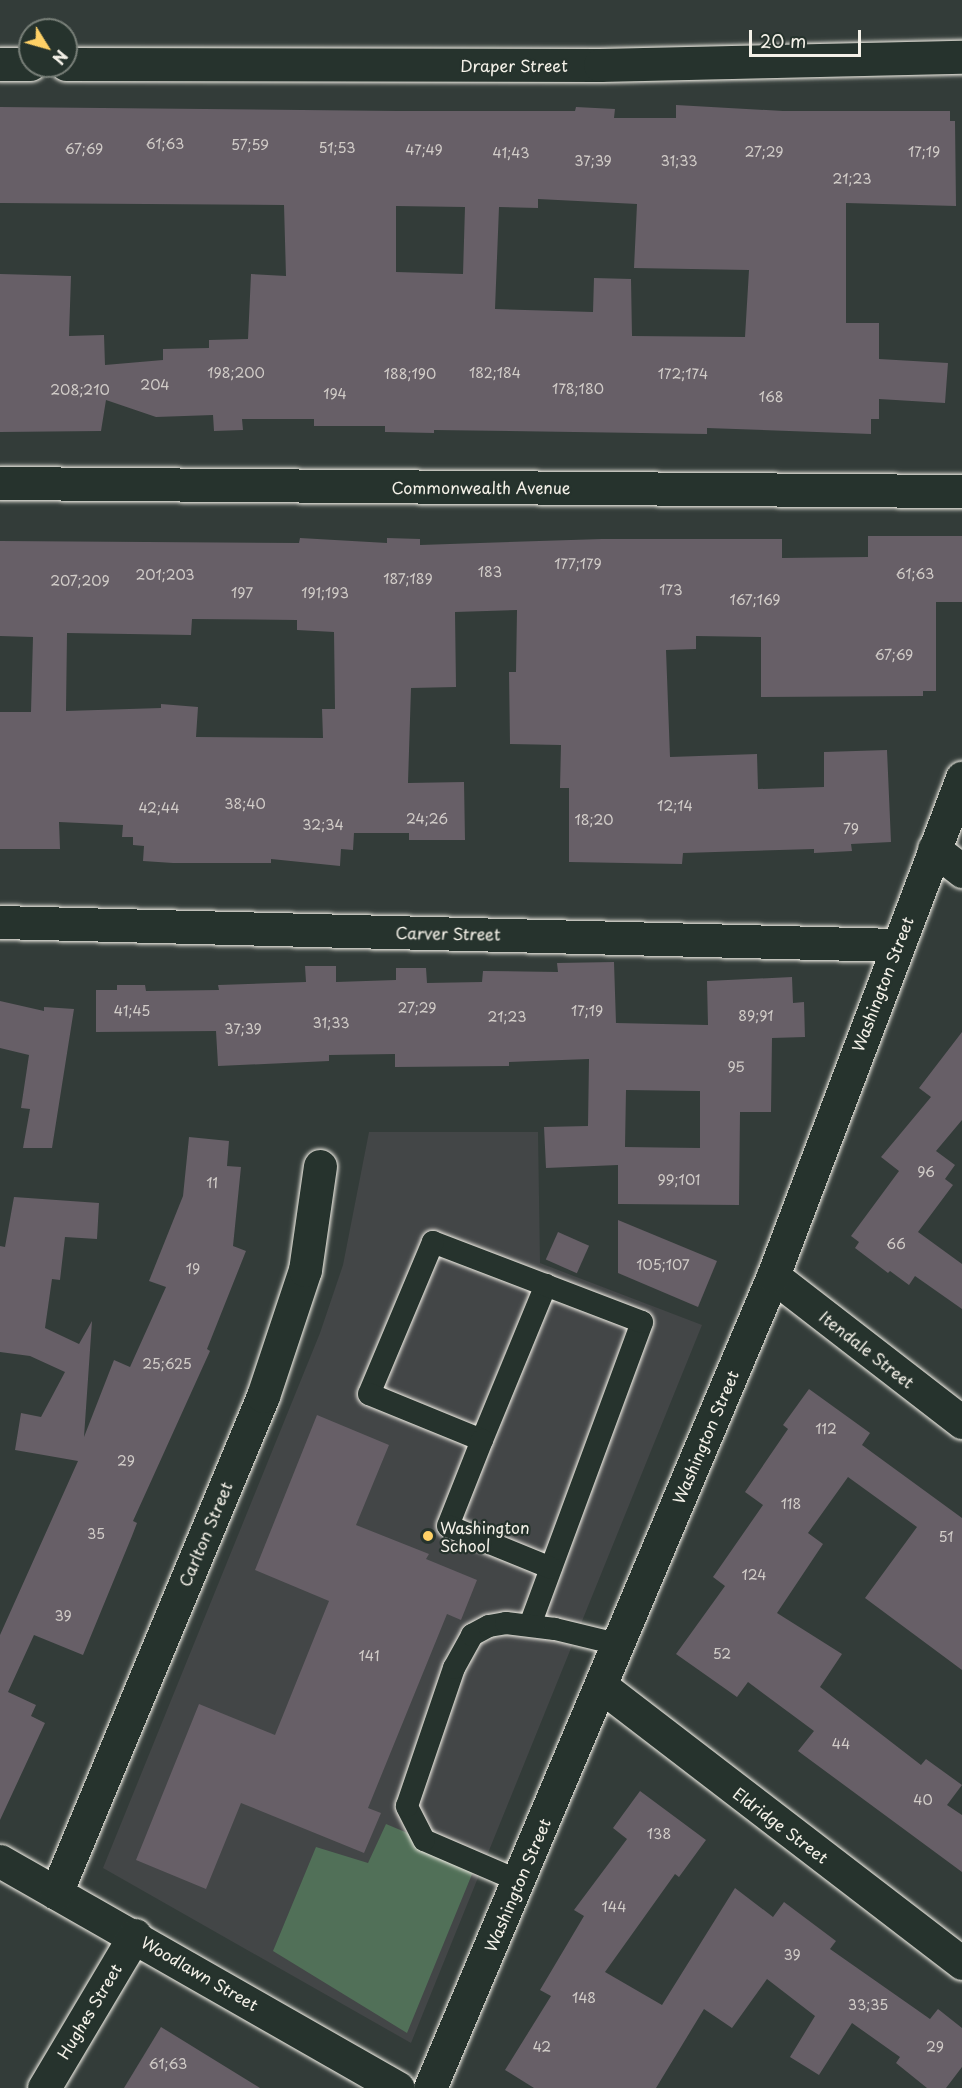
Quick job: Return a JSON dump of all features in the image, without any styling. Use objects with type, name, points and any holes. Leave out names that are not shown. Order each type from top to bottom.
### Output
[{"type":"street","name":"Draper Street","points":[[78,64],[600,65],[962,57]]},
{"type":"street","points":[[0,64],[18,64]]},
{"type":"street","name":"Commonwealth Avenue","points":[[0,483],[962,491]]},
{"type":"street","name":"Washington Street","points":[[430,2088],[773,1276],[896,945],[962,778]]},
{"type":"street","points":[[934,849],[962,871]]},
{"type":"street","name":"Carver Street","points":[[0,922],[896,945]]},
{"type":"street","name":"Carlton Street","points":[[56,1893],[263,1396],[305,1270],[320,1166]]},
{"type":"street","name":"Itendale Street","points":[[773,1276],[962,1422]]},
{"type":"street","name":"Eldridge Street","points":[[601,1686],[962,1963]]},
{"type":"street","name":"Woodlawn Street","points":[[0,1861],[135,1935],[398,2088]]},
{"type":"street","name":"Hughes Street","points":[[44,2088],[135,1935]]},
{"type":"lane","points":[[482,1440],[369,1394],[433,1242],[642,1322],[530,1624]]},
{"type":"lane","points":[[546,1285],[448,1526],[551,1568]]},
{"type":"lane","points":[[519,1881],[424,1840],[407,1806],[462,1650],[472,1635],[489,1626],[530,1624],[617,1644]]},
{"type":"shaded area","name":"Washington School","points":[[369,1132],[538,1132],[540,1263],[702,1325],[411,2043],[103,1868],[320,1333],[343,1265]]},
{"type":"green space","points":[[386,1824],[477,1862],[407,2033],[273,1951],[316,1847],[368,1863]]},
{"type":"building","points":[[676,105],[783,111],[950,111],[950,121],[955,121],[956,206],[846,203],[846,323],[879,323],[879,359],[948,363],[945,403],[879,399],[879,419],[871,419],[871,434],[707,428],[707,434],[434,430],[434,433],[385,432],[385,426],[314,426],[314,419],[242,419],[243,430],[214,431],[213,415],[156,417],[106,400],[101,431],[0,432],[0,274],[71,276],[69,336],[104,335],[105,365],[163,360],[163,349],[209,348],[209,340],[248,339],[251,274],[286,276],[284,205],[0,203],[0,107],[575,111],[576,107],[615,109],[614,118],[676,118]],"holes":[[[538,199],[637,204],[634,268],[749,270],[745,337],[632,336],[631,279],[594,278],[593,312],[495,309],[499,207],[538,208]],[[396,206],[465,207],[463,274],[396,272]]]},
{"type":"building","points":[[868,536],[962,536],[962,602],[936,602],[936,691],[923,691],[923,696],[761,697],[761,637],[696,636],[696,649],[666,650],[670,757],[757,754],[758,789],[824,787],[824,752],[887,750],[891,842],[851,844],[852,851],[814,853],[814,849],[683,853],[682,864],[569,862],[569,788],[560,788],[561,745],[510,744],[509,672],[516,672],[517,610],[455,612],[456,687],[411,688],[408,783],[464,782],[465,840],[409,840],[409,833],[354,833],[353,850],[341,849],[340,866],[271,859],[271,863],[173,863],[143,861],[144,846],[133,845],[133,837],[122,837],[123,825],[59,822],[60,849],[0,849],[0,712],[31,712],[33,637],[0,636],[0,541],[299,543],[300,538],[387,543],[387,538],[420,539],[420,545],[602,539],[782,539],[782,558],[868,557]],"holes":[[[192,619],[297,620],[297,630],[334,632],[335,709],[322,709],[323,738],[196,737],[198,707],[161,704],[161,708],[66,711],[67,633],[191,635]]]},
{"type":"building","points":[[614,962],[616,1023],[708,1025],[707,981],[792,977],[793,1003],[804,1002],[805,1037],[772,1038],[771,1112],[740,1112],[739,1205],[618,1204],[618,1165],[546,1168],[544,1127],[588,1126],[589,1059],[509,1062],[509,1066],[395,1067],[395,1054],[329,1055],[329,1061],[218,1066],[216,1031],[96,1032],[96,990],[117,990],[117,985],[145,985],[146,991],[219,990],[218,985],[306,982],[305,966],[336,966],[336,982],[396,980],[396,968],[426,968],[427,983],[482,982],[483,971],[558,972],[557,963]],"holes":[[[626,1090],[700,1091],[700,1148],[625,1147]]]},
{"type":"building","points":[[0,1001],[44,1011],[44,1007],[74,1009],[52,1148],[23,1148],[30,1109],[21,1108],[29,1055],[0,1048]]},
{"type":"building","points":[[962,1032],[962,1120],[936,1151],[955,1165],[945,1179],[953,1185],[918,1232],[962,1264],[962,1309],[915,1276],[909,1285],[890,1271],[888,1273],[855,1248],[859,1242],[851,1236],[899,1171],[881,1157],[931,1097],[919,1088]]},
{"type":"building","points":[[189,1137],[229,1141],[227,1166],[241,1167],[233,1246],[246,1251],[207,1349],[210,1351],[133,1521],[137,1523],[83,1655],[34,1635],[8,1692],[36,1705],[31,1716],[45,1723],[0,1820],[0,1635],[78,1461],[15,1450],[21,1413],[41,1417],[65,1372],[30,1356],[0,1352],[0,1246],[5,1247],[14,1197],[99,1203],[97,1239],[65,1237],[60,1280],[52,1279],[45,1328],[79,1344],[92,1321],[84,1437],[114,1360],[130,1367],[166,1287],[149,1281],[183,1196]]},
{"type":"building","points":[[618,1220],[717,1261],[698,1307],[618,1273]]},
{"type":"building","points":[[558,1232],[589,1246],[577,1273],[546,1259]]},
{"type":"building","points":[[809,1389],[870,1433],[862,1445],[962,1518],[962,1670],[865,1598],[917,1527],[848,1477],[808,1533],[823,1544],[777,1613],[842,1654],[820,1687],[921,1765],[926,1759],[962,1785],[947,1805],[962,1815],[962,1872],[798,1751],[814,1731],[748,1682],[737,1697],[676,1654],[725,1586],[713,1577],[763,1505],[745,1492],[788,1429],[783,1425]]},
{"type":"building","points":[[317,1415],[389,1445],[356,1525],[429,1554],[426,1559],[477,1580],[461,1620],[447,1614],[368,1808],[381,1813],[364,1853],[241,1803],[206,1889],[136,1860],[199,1704],[275,1735],[329,1601],[255,1570]]},
{"type":"building","points":[[640,1791],[706,1840],[679,1877],[675,1874],[605,1972],[662,2005],[735,1888],[773,1917],[784,1902],[836,1941],[830,1949],[930,2019],[938,2009],[962,2028],[962,2067],[946,2088],[927,2088],[896,2063],[900,2057],[852,2023],[819,2075],[790,2057],[815,2016],[767,1979],[732,2028],[704,2009],[656,2088],[534,2088],[505,2070],[551,1996],[540,1990],[584,1916],[574,1910],[627,1839],[613,1828]]},
{"type":"building","points":[[161,2027],[260,2088],[124,2088]]},
{"type":"place","name":"Washington School","points":[[428,1536]]}]
